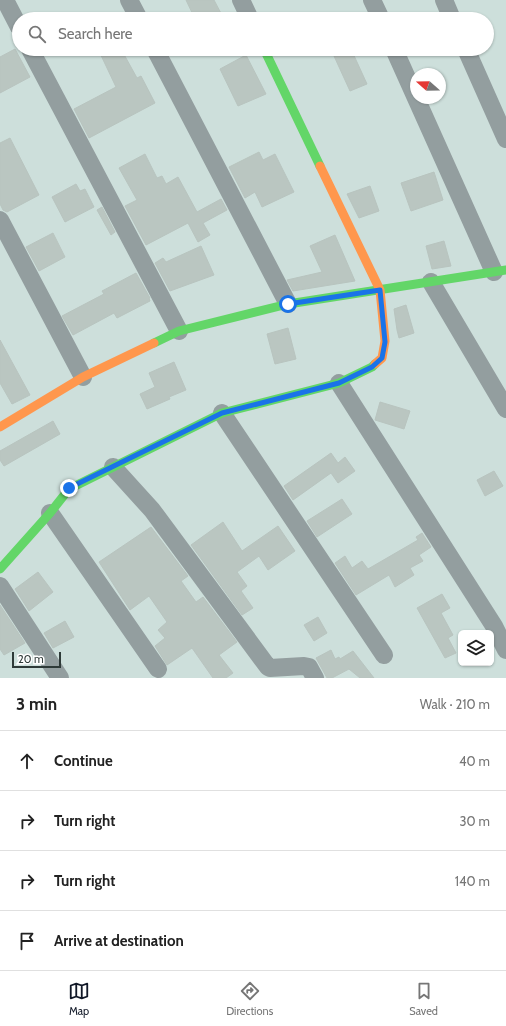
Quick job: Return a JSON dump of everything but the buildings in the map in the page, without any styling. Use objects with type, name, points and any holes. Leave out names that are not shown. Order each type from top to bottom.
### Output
[{"type":"street","points":[[5,0],[12,14]]},
{"type":"street","points":[[129,0],[135,12]]},
{"type":"street","points":[[241,0],[247,12]]},
{"type":"street","points":[[372,0],[378,12]]},
{"type":"street","points":[[444,0],[449,12]]},
{"type":"street","points":[[34,56],[179,331]]},
{"type":"street","points":[[159,56],[288,304]]},
{"type":"street","points":[[0,569],[50,513],[69,488],[222,413],[339,383],[372,367],[382,358],[385,342],[380,290],[267,56]]},
{"type":"street","points":[[0,427],[83,377],[179,331],[288,304],[500,271],[397,56]]},
{"type":"street","points":[[469,56],[506,139]]},
{"type":"street","points":[[0,220],[83,377]]},
{"type":"street","points":[[431,282],[506,409]]},
{"type":"street","points":[[339,383],[494,626],[506,650]]},
{"type":"street","points":[[222,413],[384,655]]},
{"type":"street","points":[[113,467],[152,510],[268,667],[309,667],[315,678]]},
{"type":"street","points":[[50,513],[158,669]]},
{"type":"street","points":[[0,586],[60,678]]},
{"type":"traffic: fast","points":[[267,56],[320,166]]},
{"type":"traffic: fast","points":[[154,343],[179,331],[288,304],[506,270]]},
{"type":"traffic: fast","points":[[0,569],[50,513],[69,489],[222,413],[339,383],[372,367],[375,364]]},
{"type":"traffic: slow","points":[[320,166],[380,290],[385,341],[382,358],[375,364]]},
{"type":"traffic: slow","points":[[0,427],[83,377],[154,343]]},
{"type":"route","points":[[69,488],[222,413],[339,383],[372,367],[382,358],[385,342],[380,290],[288,304]]}]
